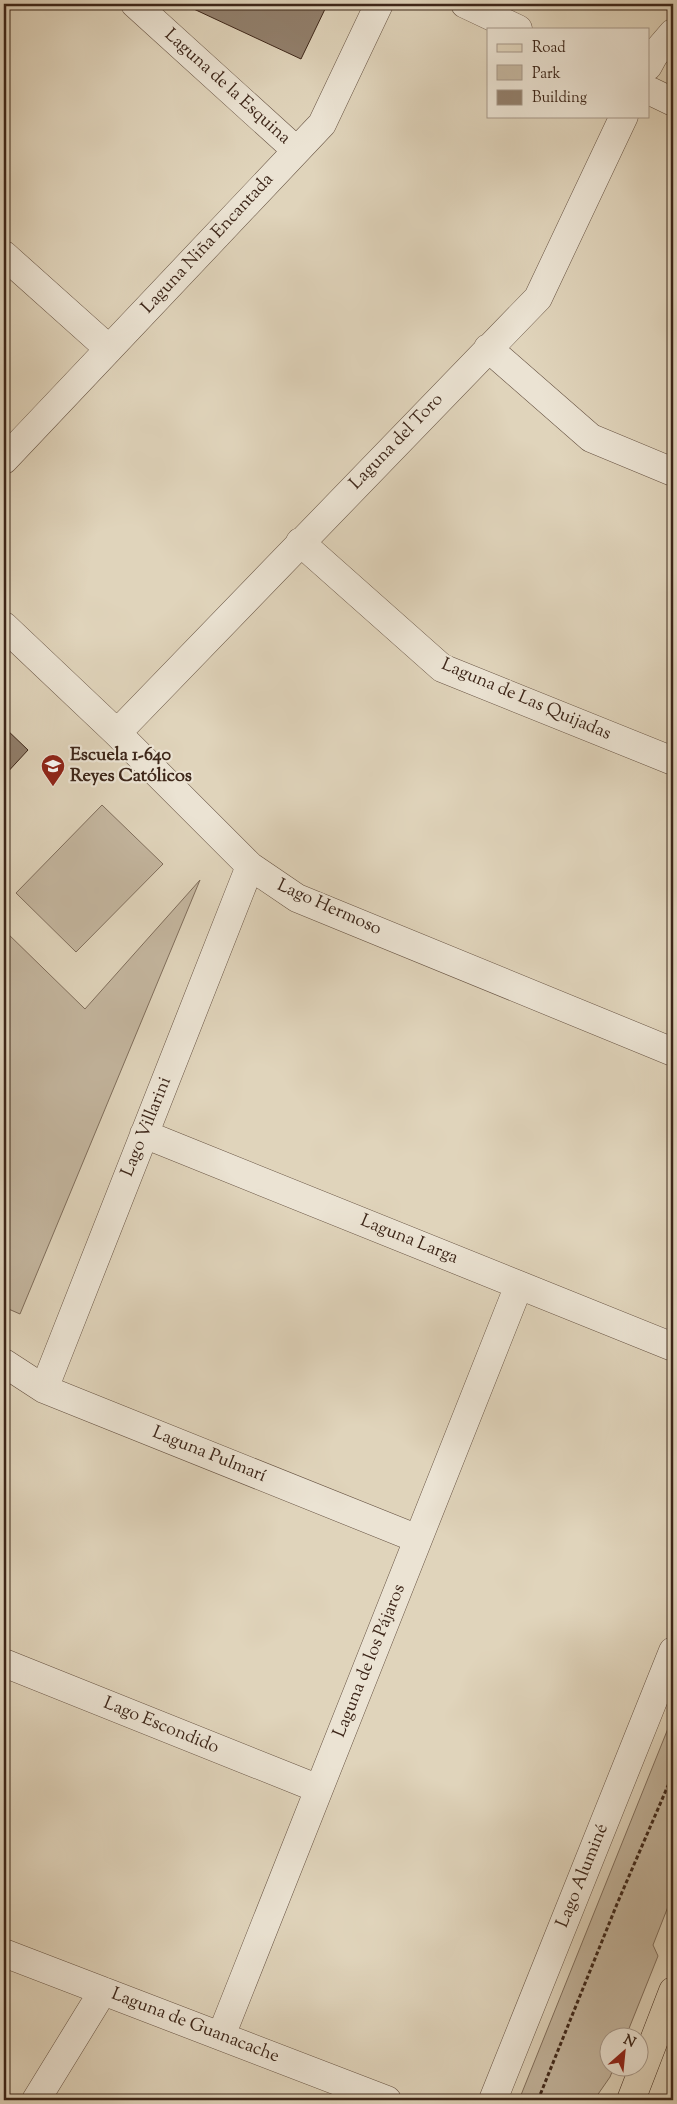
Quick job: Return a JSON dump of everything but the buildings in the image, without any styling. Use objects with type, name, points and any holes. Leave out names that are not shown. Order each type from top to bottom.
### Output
[{"type":"main road","points":[[631,2100],[673,1991]]},
{"type":"street","name":"Laguna de la Esquina","points":[[135,4],[296,150]]},
{"type":"street","name":"Laguna Niña Encantada","points":[[4,460],[322,124],[379,4]]},
{"type":"street","points":[[465,4],[516,28]]},
{"type":"street","points":[[650,62],[673,33]]},
{"type":"street","points":[[650,91],[673,102]]},
{"type":"street","name":"Laguna del Toro","points":[[117,733],[538,298],[623,118]]},
{"type":"street","points":[[4,255],[109,349]]},
{"type":"street","points":[[488,348],[591,438],[673,472]]},
{"type":"street","name":"Laguna de Las Quijadas","points":[[300,542],[442,668],[673,761]]},
{"type":"street","name":"Lago Hermoso","points":[[4,626],[117,733],[250,866],[297,898],[673,1052]]},
{"type":"street","name":"Lago Villarini","points":[[44,1389],[250,866]]},
{"type":"street","name":"Laguna Larga","points":[[144,1134],[673,1347]]},
{"type":"street","name":"Laguna de los Pájaros","points":[[221,2036],[519,1285]]},
{"type":"street","name":"Laguna Pulmarí","points":[[4,1363],[44,1389],[418,1539]]},
{"type":"street","name":"Lago Aluminé","points":[[494,2100],[673,1651]]},
{"type":"street","name":"Lago Escondido","points":[[4,1663],[319,1789]]},
{"type":"street","name":"Laguna de Guanacache","points":[[4,1953],[221,2036],[359,2095],[387,2100]]},
{"type":"street","points":[[36,2100],[103,1991]]},
{"type":"path","points":[[538,2100],[617,1904],[673,1774]]},
{"type":"green space","points":[[102,805],[163,864],[76,952],[16,893]]},
{"type":"green space","points":[[200,880],[20,1314],[4,1307],[4,930],[85,1009]]},
{"type":"green space","points":[[673,1716],[673,1894],[653,1945],[658,1956],[630,2026],[600,2026],[600,2076],[610,2077],[594,2100],[519,2100]]},
{"type":"place","name":"Escuela 1-640 Reyes Católicos","points":[[53,787]]}]
